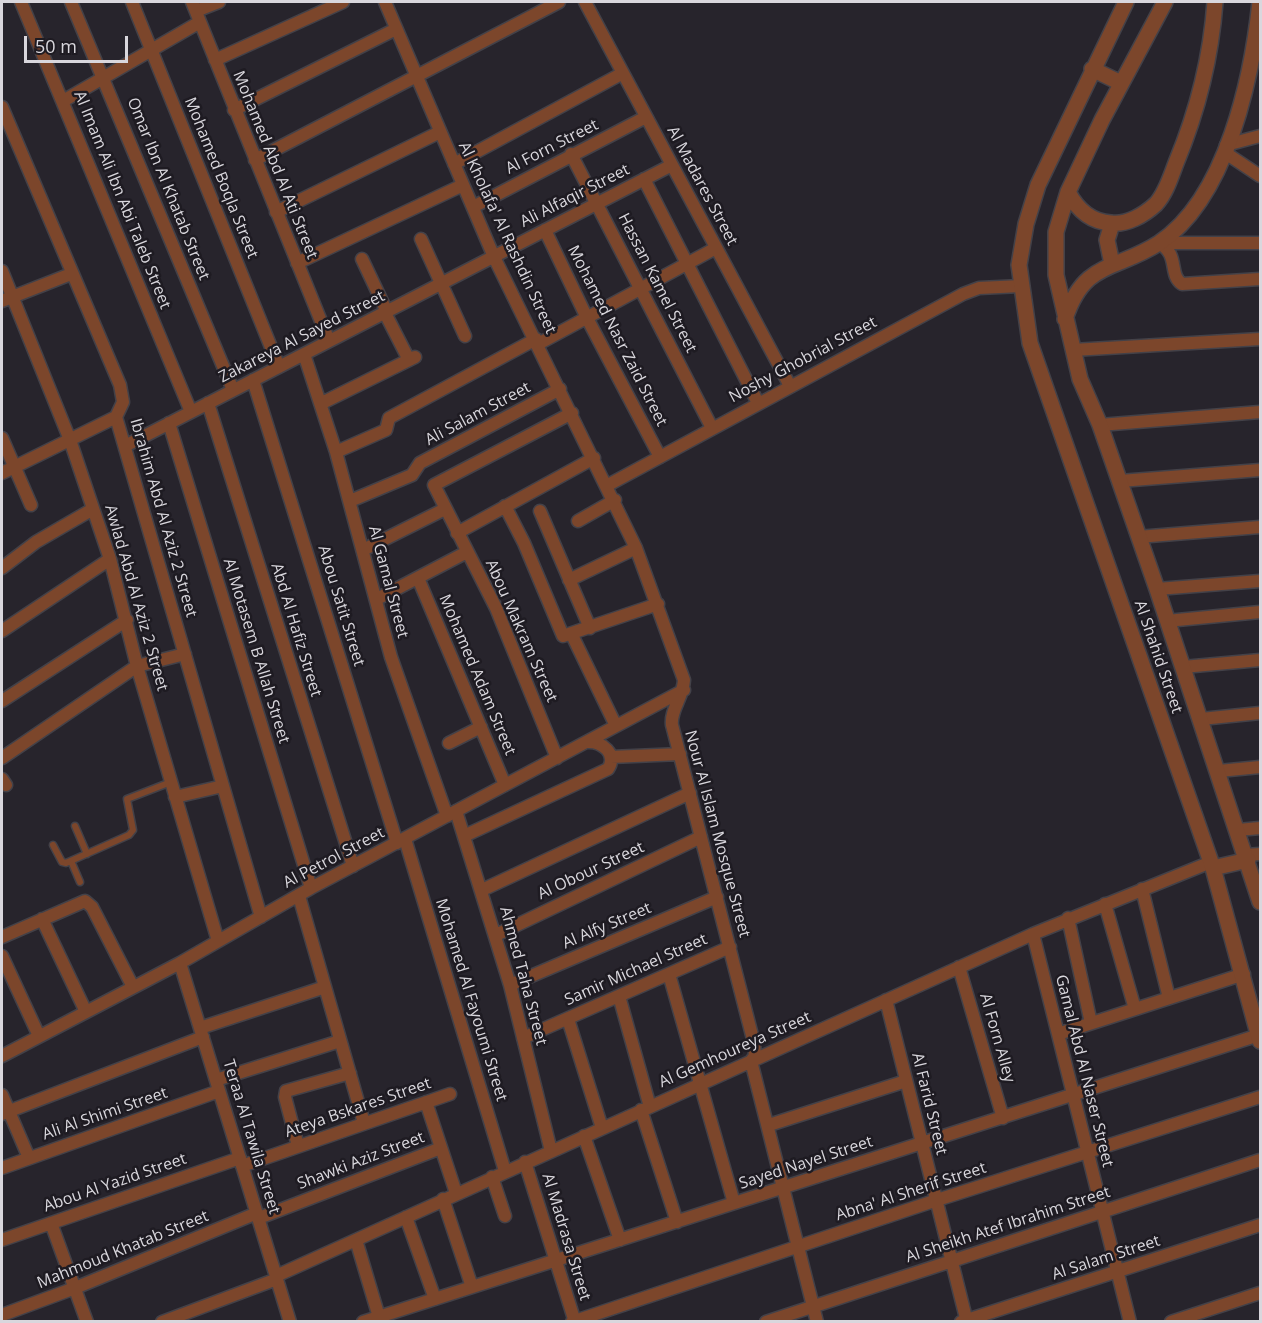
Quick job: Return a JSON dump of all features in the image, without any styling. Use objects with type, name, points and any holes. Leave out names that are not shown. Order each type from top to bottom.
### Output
[{"type":"street","name":"Al Imam Ali Ibn Abi Taleb Street","points":[[21,2],[191,412]]},
{"type":"street","name":"Omar Ibn Al Khatab Street","points":[[71,2],[105,78],[233,390]]},
{"type":"street","name":"Mohamed Boqla Street","points":[[132,2],[279,367]]},
{"type":"street","points":[[63,101],[153,51],[196,12],[219,2]]},
{"type":"street","points":[[215,60],[343,2]]},
{"type":"street","name":"Al Kholafa' Al Rashdin Street","points":[[385,2],[494,257],[608,485]]},
{"type":"street","points":[[255,160],[559,2]]},
{"type":"street","name":"Al Madares Street","points":[[585,2],[790,386]]},
{"type":"street","name":"Al Shahid Street","points":[[1126,2],[1038,185],[1024,235],[1019,265],[1021,286],[1029,343],[1212,865],[1260,1038]]},
{"type":"street","name":"Al Shahid Street","points":[[1165,2],[1121,83],[1068,192],[1056,232],[1055,253],[1065,319],[1080,379],[1100,425],[1120,481],[1238,830],[1251,856],[1260,897]]},
{"type":"street","points":[[1068,192],[1073,201],[1087,215],[1112,224],[1128,222],[1157,203],[1165,191],[1200,99],[1209,55],[1215,2]]},
{"type":"street","points":[[1065,319],[1071,300],[1080,286],[1092,275],[1160,243],[1206,194],[1225,149],[1243,96],[1254,52],[1260,2]]},
{"type":"street","name":"Mohamed Abd Al Ati Street","points":[[196,12],[329,341]]},
{"type":"street","points":[[234,110],[396,29]]},
{"type":"street","points":[[1092,69],[1121,83]]},
{"type":"street","points":[[454,164],[623,73]]},
{"type":"street","name":"Ibrahim Abd Al Aziz 2 Street","points":[[2,107],[120,385],[123,402],[116,417],[261,917]]},
{"type":"street","name":"Al Forn Street","points":[[472,207],[646,117]]},
{"type":"street","points":[[276,212],[440,132]]},
{"type":"street","points":[[1225,149],[1260,136]]},
{"type":"street","points":[[1225,149],[1260,176]]},
{"type":"street","name":"Hassan Kamel Street","points":[[571,154],[712,428]]},
{"type":"street","name":"Ali Alfaqir Street","points":[[494,257],[672,165]]},
{"type":"street","points":[[644,179],[758,403]]},
{"type":"street","points":[[297,263],[463,185]]},
{"type":"street","points":[[1112,224],[1107,240],[1112,264]]},
{"type":"street","name":"Mohamed Nasr Zaid Street","points":[[545,230],[587,318],[660,457]]},
{"type":"street","points":[[421,239],[465,336]]},
{"type":"street","points":[[1160,243],[1260,243]]},
{"type":"street","points":[[1160,243],[1170,252],[1177,280],[1182,284],[1260,279]]},
{"type":"street","points":[[336,452],[386,430],[389,418],[587,318],[716,248]]},
{"type":"street","name":"Zakareya Al Sayed Street","points":[[125,446],[494,257]]},
{"type":"street","points":[[322,403],[412,359],[386,312],[362,259]]},
{"type":"street","name":"Awlad Abd Al Aziz 2 Street","points":[[2,271],[7,299],[70,440],[110,559],[137,666],[218,941]]},
{"type":"street","points":[[7,299],[71,274]]},
{"type":"street","name":"Noshy Ghobrial Street","points":[[608,485],[963,294],[979,288],[1021,286]]},
{"type":"street","points":[[1073,350],[1260,339]]},
{"type":"street","name":"Al Gamal Street","points":[[304,354],[322,403],[377,598],[391,657],[451,814]]},
{"type":"street","name":"Abou Satit Street","points":[[253,380],[401,841]]},
{"type":"street","name":"Ali Salam Street","points":[[350,501],[412,474],[420,463],[560,388]]},
{"type":"street","name":"Abd Al Hafiz Street","points":[[208,404],[353,866]]},
{"type":"street","points":[[1100,425],[1260,412]]},
{"type":"street","name":"Abou Makram Street","points":[[557,758],[496,608],[434,488],[437,482],[572,413]]},
{"type":"street","points":[[2,473],[116,417]]},
{"type":"street","name":"Al Motasem B Allah Street","points":[[169,423],[311,888]]},
{"type":"street","points":[[2,438],[31,505]]},
{"type":"street","points":[[457,532],[594,458]]},
{"type":"street","points":[[1120,481],[1260,470]]},
{"type":"street","points":[[608,485],[658,604],[684,680],[684,690]]},
{"type":"street","points":[[578,521],[615,500]]},
{"type":"street","points":[[506,506],[562,635],[569,636],[658,604]]},
{"type":"street","points":[[2,568],[36,542],[93,508]]},
{"type":"street","points":[[363,550],[445,509]]},
{"type":"street","points":[[540,511],[590,628]]},
{"type":"street","points":[[1138,537],[1260,527]]},
{"type":"street","points":[[569,580],[636,548]]},
{"type":"street","points":[[377,598],[467,552]]},
{"type":"street","points":[[2,631],[110,559]]},
{"type":"street","name":"Mohamed Adam Street","points":[[418,578],[506,785]]},
{"type":"street","points":[[1157,589],[1260,581]]},
{"type":"street","points":[[1167,621],[1260,612]]},
{"type":"street","points":[[2,701],[127,620]]},
{"type":"street","points":[[569,636],[616,726]]},
{"type":"street","points":[[2,758],[137,666],[185,654]]},
{"type":"street","points":[[1183,667],[1260,660]]},
{"type":"street","name":"Al Petrol Street","points":[[2,1056],[180,963],[311,888],[684,690]]},
{"type":"street","name":"Nour Al Islam Mosque Street","points":[[684,690],[671,720],[754,1043],[754,1056],[751,1061],[817,1322]]},
{"type":"street","points":[[1201,719],[1260,713]]},
{"type":"street","points":[[449,743],[481,727]]},
{"type":"street","points":[[464,836],[608,769],[611,757],[604,746],[587,742]]},
{"type":"street","points":[[611,757],[680,754]]},
{"type":"street","points":[[1218,771],[1260,767]]},
{"type":"street","points":[[175,797],[223,786]]},
{"type":"street","points":[[482,890],[690,793]]},
{"type":"street","name":"Ahmed Taha Street","points":[[451,814],[464,836],[496,935],[551,1150]]},
{"type":"street","points":[[1238,830],[1260,828]]},
{"type":"street","name":"Al Obour Street","points":[[496,935],[701,837]]},
{"type":"street","name":"Mohamed Al Fayoumi Street","points":[[401,841],[506,1171]]},
{"type":"street","points":[[1212,865],[1251,856]]},
{"type":"street","name":"Al Gemhoureya Street","points":[[277,1277],[456,1193],[1068,918],[1212,865]]},
{"type":"street","points":[[1142,889],[1169,998]]},
{"type":"street","points":[[298,896],[364,1123]]},
{"type":"street","name":"Al Alfy Street","points":[[510,985],[717,897]]},
{"type":"street","points":[[2,937],[85,901],[92,907],[133,987]]},
{"type":"street","points":[[1105,903],[1135,1009]]},
{"type":"street","points":[[1068,918],[1091,1023]]},
{"type":"street","points":[[42,919],[86,1012]]},
{"type":"street","name":"Gamal Abd Al Naser Street","points":[[1033,934],[1130,1322]]},
{"type":"street","name":"Samir Michael Street","points":[[523,1038],[730,947]]},
{"type":"street","points":[[2,956],[39,1036]]},
{"type":"street","name":"Teraa Al Tawila Street","points":[[180,963],[290,1322]]},
{"type":"street","name":"Al Forn Alley","points":[[959,967],[1003,1118]]},
{"type":"street","points":[[669,974],[698,1084],[734,1203]]},
{"type":"street","points":[[1058,1034],[1244,974]]},
{"type":"street","points":[[5,1113],[202,1032],[325,987]]},
{"type":"street","points":[[619,996],[646,1108],[677,1221]]},
{"type":"street","name":"Al Farid Street","points":[[886,1000],[965,1321]]},
{"type":"street","points":[[568,1019],[602,1128]]},
{"type":"street","name":"Sayed Nayel Street","points":[[363,1322],[379,1317],[398,1316],[435,1299],[620,1239],[1260,1038]]},
{"type":"street","name":"Ali Al Shimi Street","points":[[2,1168],[217,1085],[340,1041]]},
{"type":"street","points":[[298,1146],[285,1093],[350,1073]]},
{"type":"street","points":[[769,1125],[906,1081]]},
{"type":"street","name":"Ateya Bskares Street","points":[[241,1162],[298,1146],[450,1094]]},
{"type":"street","points":[[2,1095],[5,1113],[29,1158]]},
{"type":"street","name":"Abna' Al Sherif Street","points":[[574,1321],[937,1200],[1260,1097]]},
{"type":"street","points":[[426,1102],[456,1193]]},
{"type":"street","points":[[584,1136],[620,1239]]},
{"type":"street","name":"Shawki Aziz Street","points":[[258,1216],[441,1148]]},
{"type":"street","name":"Al Sheikh Atef Ibrahim Street","points":[[766,1322],[1260,1160]]},
{"type":"street","name":"Abou Al Yazid Street","points":[[2,1240],[241,1162]]},
{"type":"street","name":"Al Madrasa Street","points":[[525,1162],[574,1321]]},
{"type":"street","points":[[492,1177],[505,1216]]},
{"type":"street","points":[[443,1199],[472,1287]]},
{"type":"street","name":"Mahmoud Khatab Street","points":[[2,1315],[258,1216]]},
{"type":"street","points":[[406,1217],[435,1299]]},
{"type":"street","points":[[51,1223],[87,1322]]},
{"type":"street","name":"Al Salam Street","points":[[965,1321],[1260,1225]]},
{"type":"street","points":[[356,1240],[379,1317]]},
{"type":"street","points":[[162,1322],[277,1277]]},
{"type":"street","points":[[1171,1322],[1260,1293]]},
{"type":"lane","points":[[53,845],[62,862],[71,861],[132,832],[126,803],[128,797],[171,782]]},
{"type":"lane","points":[[75,826],[87,854]]},
{"type":"lane","points":[[71,861],[80,882]]}]
